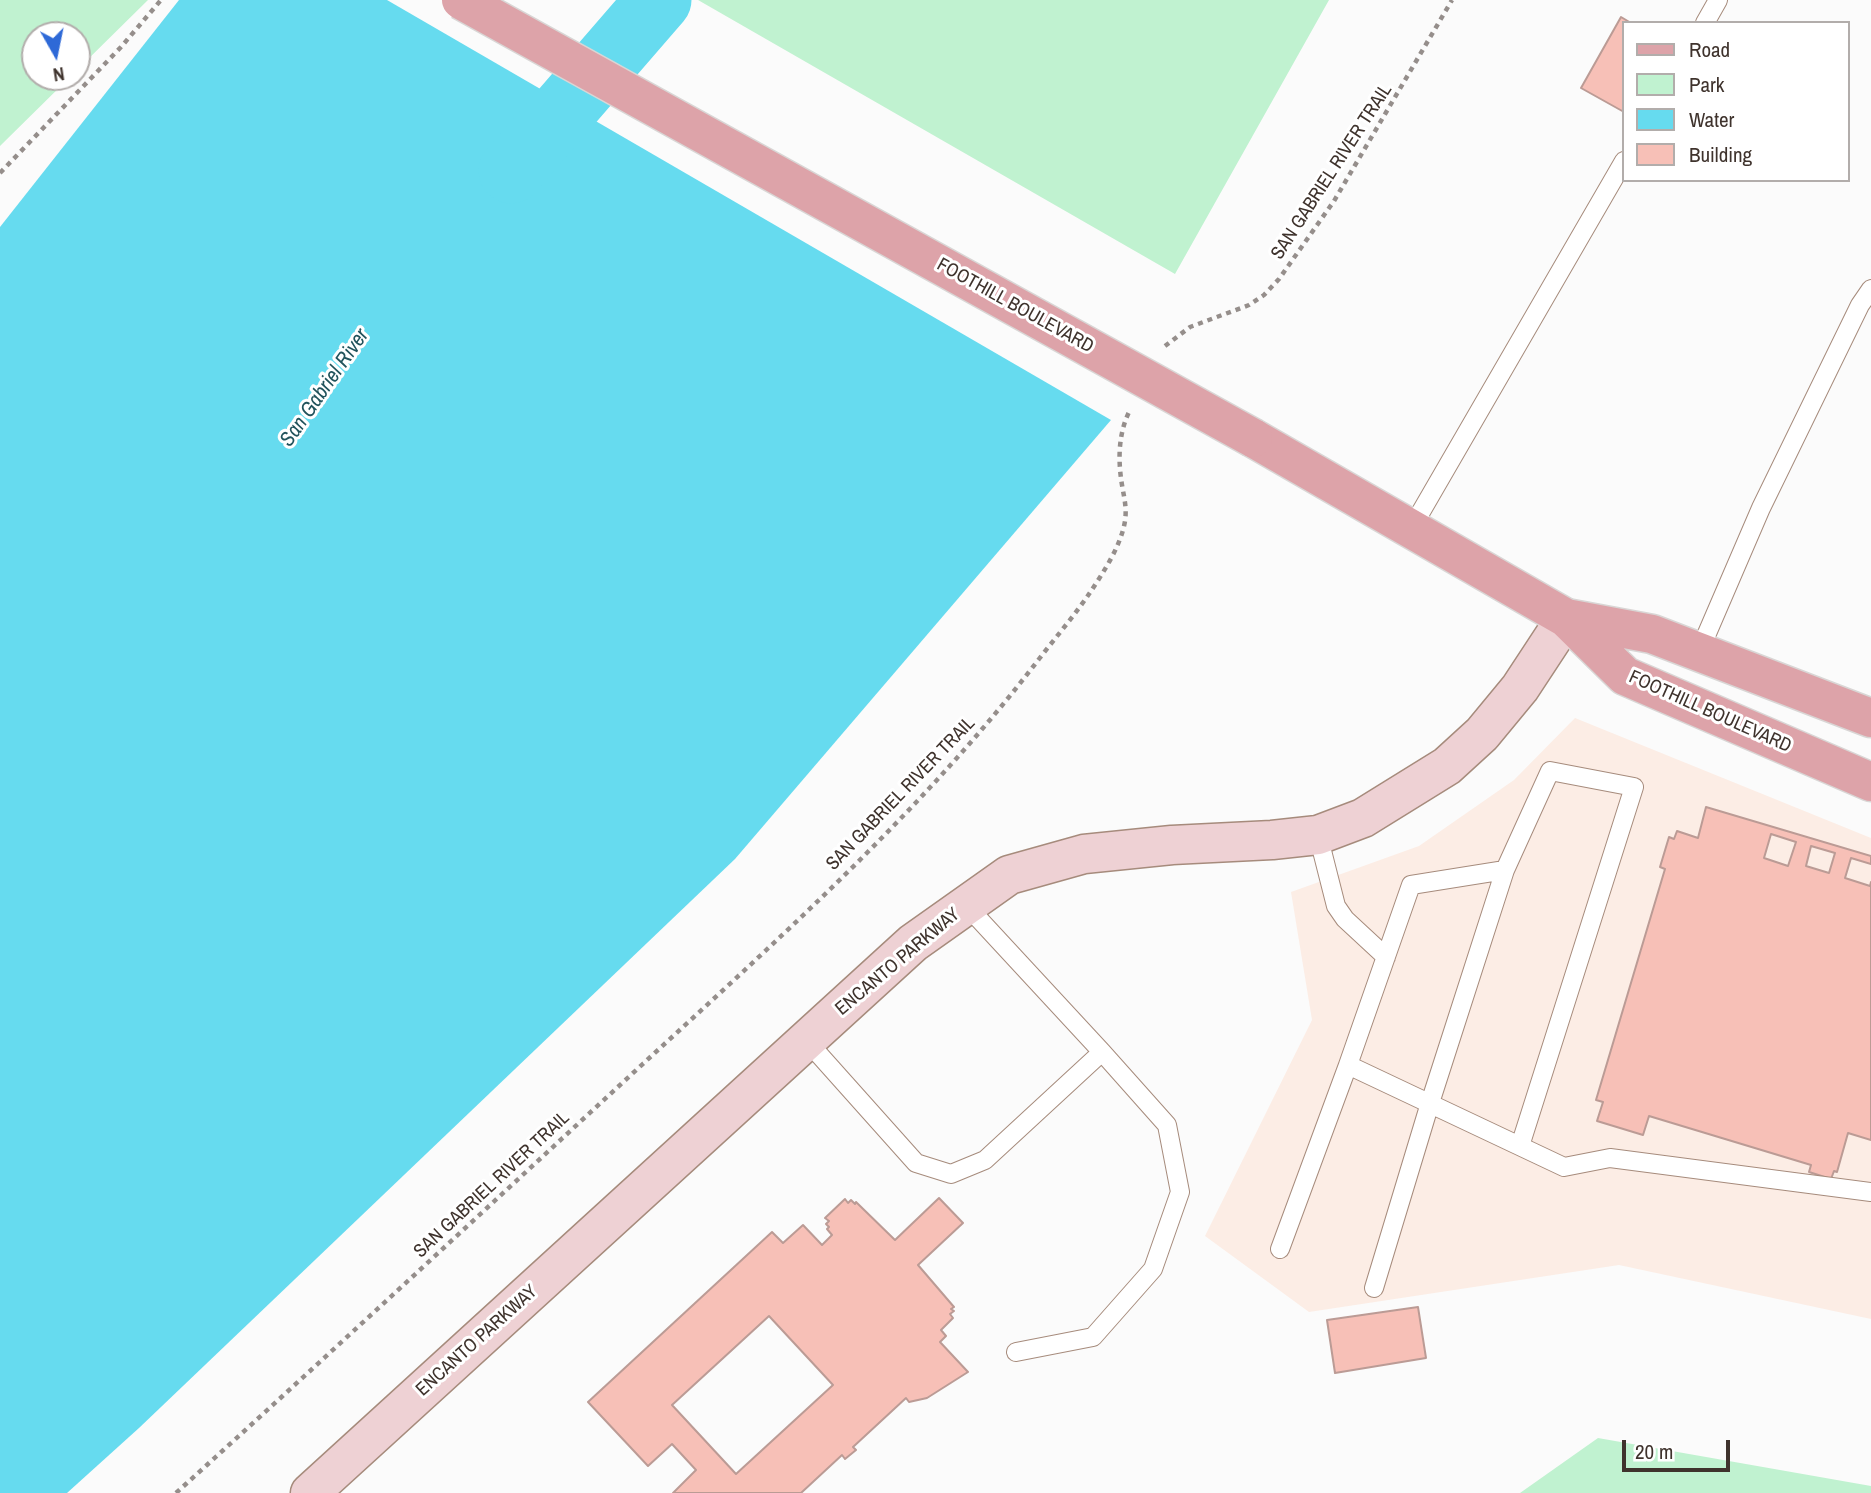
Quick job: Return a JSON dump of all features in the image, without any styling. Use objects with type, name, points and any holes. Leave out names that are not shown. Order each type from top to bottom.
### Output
[{"type":"main road","name":"FOOTHILL BOULEVARD","points":[[461,0],[1254,438],[1566,618],[1625,676],[1871,782]]},
{"type":"main road","name":"FOOTHILL BOULEVARD","points":[[1566,618],[1651,634],[1871,718]]},
{"type":"street","name":"ENCANTO PARKWAY","points":[[310,1493],[913,943],[965,904],[1009,875],[1084,854],[1172,845],[1272,841],[1318,835],[1363,818],[1447,766],[1482,734],[1520,688],[1566,618]]},
{"type":"lane","points":[[1705,21],[1718,0]]},
{"type":"lane","points":[[1411,529],[1622,164]]},
{"type":"lane","points":[[1699,652],[1761,508],[1860,305],[1871,289]]},
{"type":"lane","points":[[1374,1288],[1505,870],[1550,771],[1634,788],[1520,1146]]},
{"type":"lane","points":[[1318,835],[1336,906],[1345,919],[1386,957]]},
{"type":"lane","points":[[1280,1249],[1411,885],[1505,870]]},
{"type":"lane","points":[[965,904],[1167,1125],[1180,1192],[1153,1269],[1093,1337],[1016,1352]]},
{"type":"lane","points":[[807,1041],[916,1163],[951,1174],[985,1160],[1102,1052]]},
{"type":"lane","points":[[1348,1065],[1564,1167],[1609,1158],[1871,1192]]},
{"type":"path","points":[[0,173],[121,47],[161,0]]},
{"type":"path","name":"SAN GABRIEL RIVER TRAIL","points":[[1163,348],[1190,327],[1249,305],[1264,295],[1279,279],[1334,201],[1452,0]]},
{"type":"path","name":"SAN GABRIEL RIVER TRAIL","points":[[177,1493],[723,991],[942,777],[1006,702],[1081,605],[1115,550],[1125,524],[1126,506],[1119,461],[1125,421],[1131,409]]},
{"type":"shaded area","points":[[1575,718],[1871,838],[1871,1319],[1619,1265],[1309,1312],[1205,1236],[1312,1020],[1291,892],[1419,846],[1514,780]]},
{"type":"green space","points":[[0,0],[148,0],[91,56],[91,21],[21,21],[21,91],[56,91],[0,146]]},
{"type":"green space","points":[[698,0],[1329,0],[1175,274]]},
{"type":"green space","points":[[1598,1438],[1871,1486],[1871,1493],[1520,1493]]},
{"type":"water","points":[[179,0],[387,0],[1111,420],[735,859],[139,1428],[67,1493],[0,1493],[0,227]]},
{"type":"pier","points":[[389,0],[394,0],[664,157]]},
{"type":"building","points":[[1621,17],[1628,21],[1622,21],[1622,111],[1581,88]]},
{"type":"building","points":[[1706,807],[1871,856],[1871,864],[1851,858],[1845,878],[1870,886],[1871,882],[1871,1140],[1848,1133],[1837,1172],[1834,1171],[1831,1179],[1809,1172],[1811,1165],[1649,1116],[1643,1135],[1597,1121],[1603,1102],[1596,1100],[1665,869],[1660,867],[1669,837],[1674,839],[1677,831],[1698,838]],"holes":[[[1771,834],[1796,842],[1788,866],[1764,858]],[[1811,846],[1835,853],[1829,873],[1806,866]]]},
{"type":"building","points":[[939,1198],[963,1223],[918,1265],[954,1307],[950,1314],[953,1318],[941,1330],[946,1336],[940,1342],[968,1372],[927,1398],[909,1402],[906,1398],[853,1447],[856,1450],[845,1459],[842,1455],[801,1493],[673,1493],[696,1470],[672,1444],[648,1466],[588,1402],[772,1232],[783,1243],[803,1225],[822,1245],[832,1235],[827,1229],[829,1227],[826,1224],[829,1221],[825,1218],[845,1199],[848,1203],[851,1200],[855,1204],[856,1202],[895,1240]],"holes":[[[769,1316],[833,1385],[736,1474],[672,1405]]]},
{"type":"building","points":[[1418,1307],[1426,1358],[1335,1373],[1327,1320]]},
{"type":"waterway","name":"San Gabriel River","points":[[511,171],[659,0]]}]
